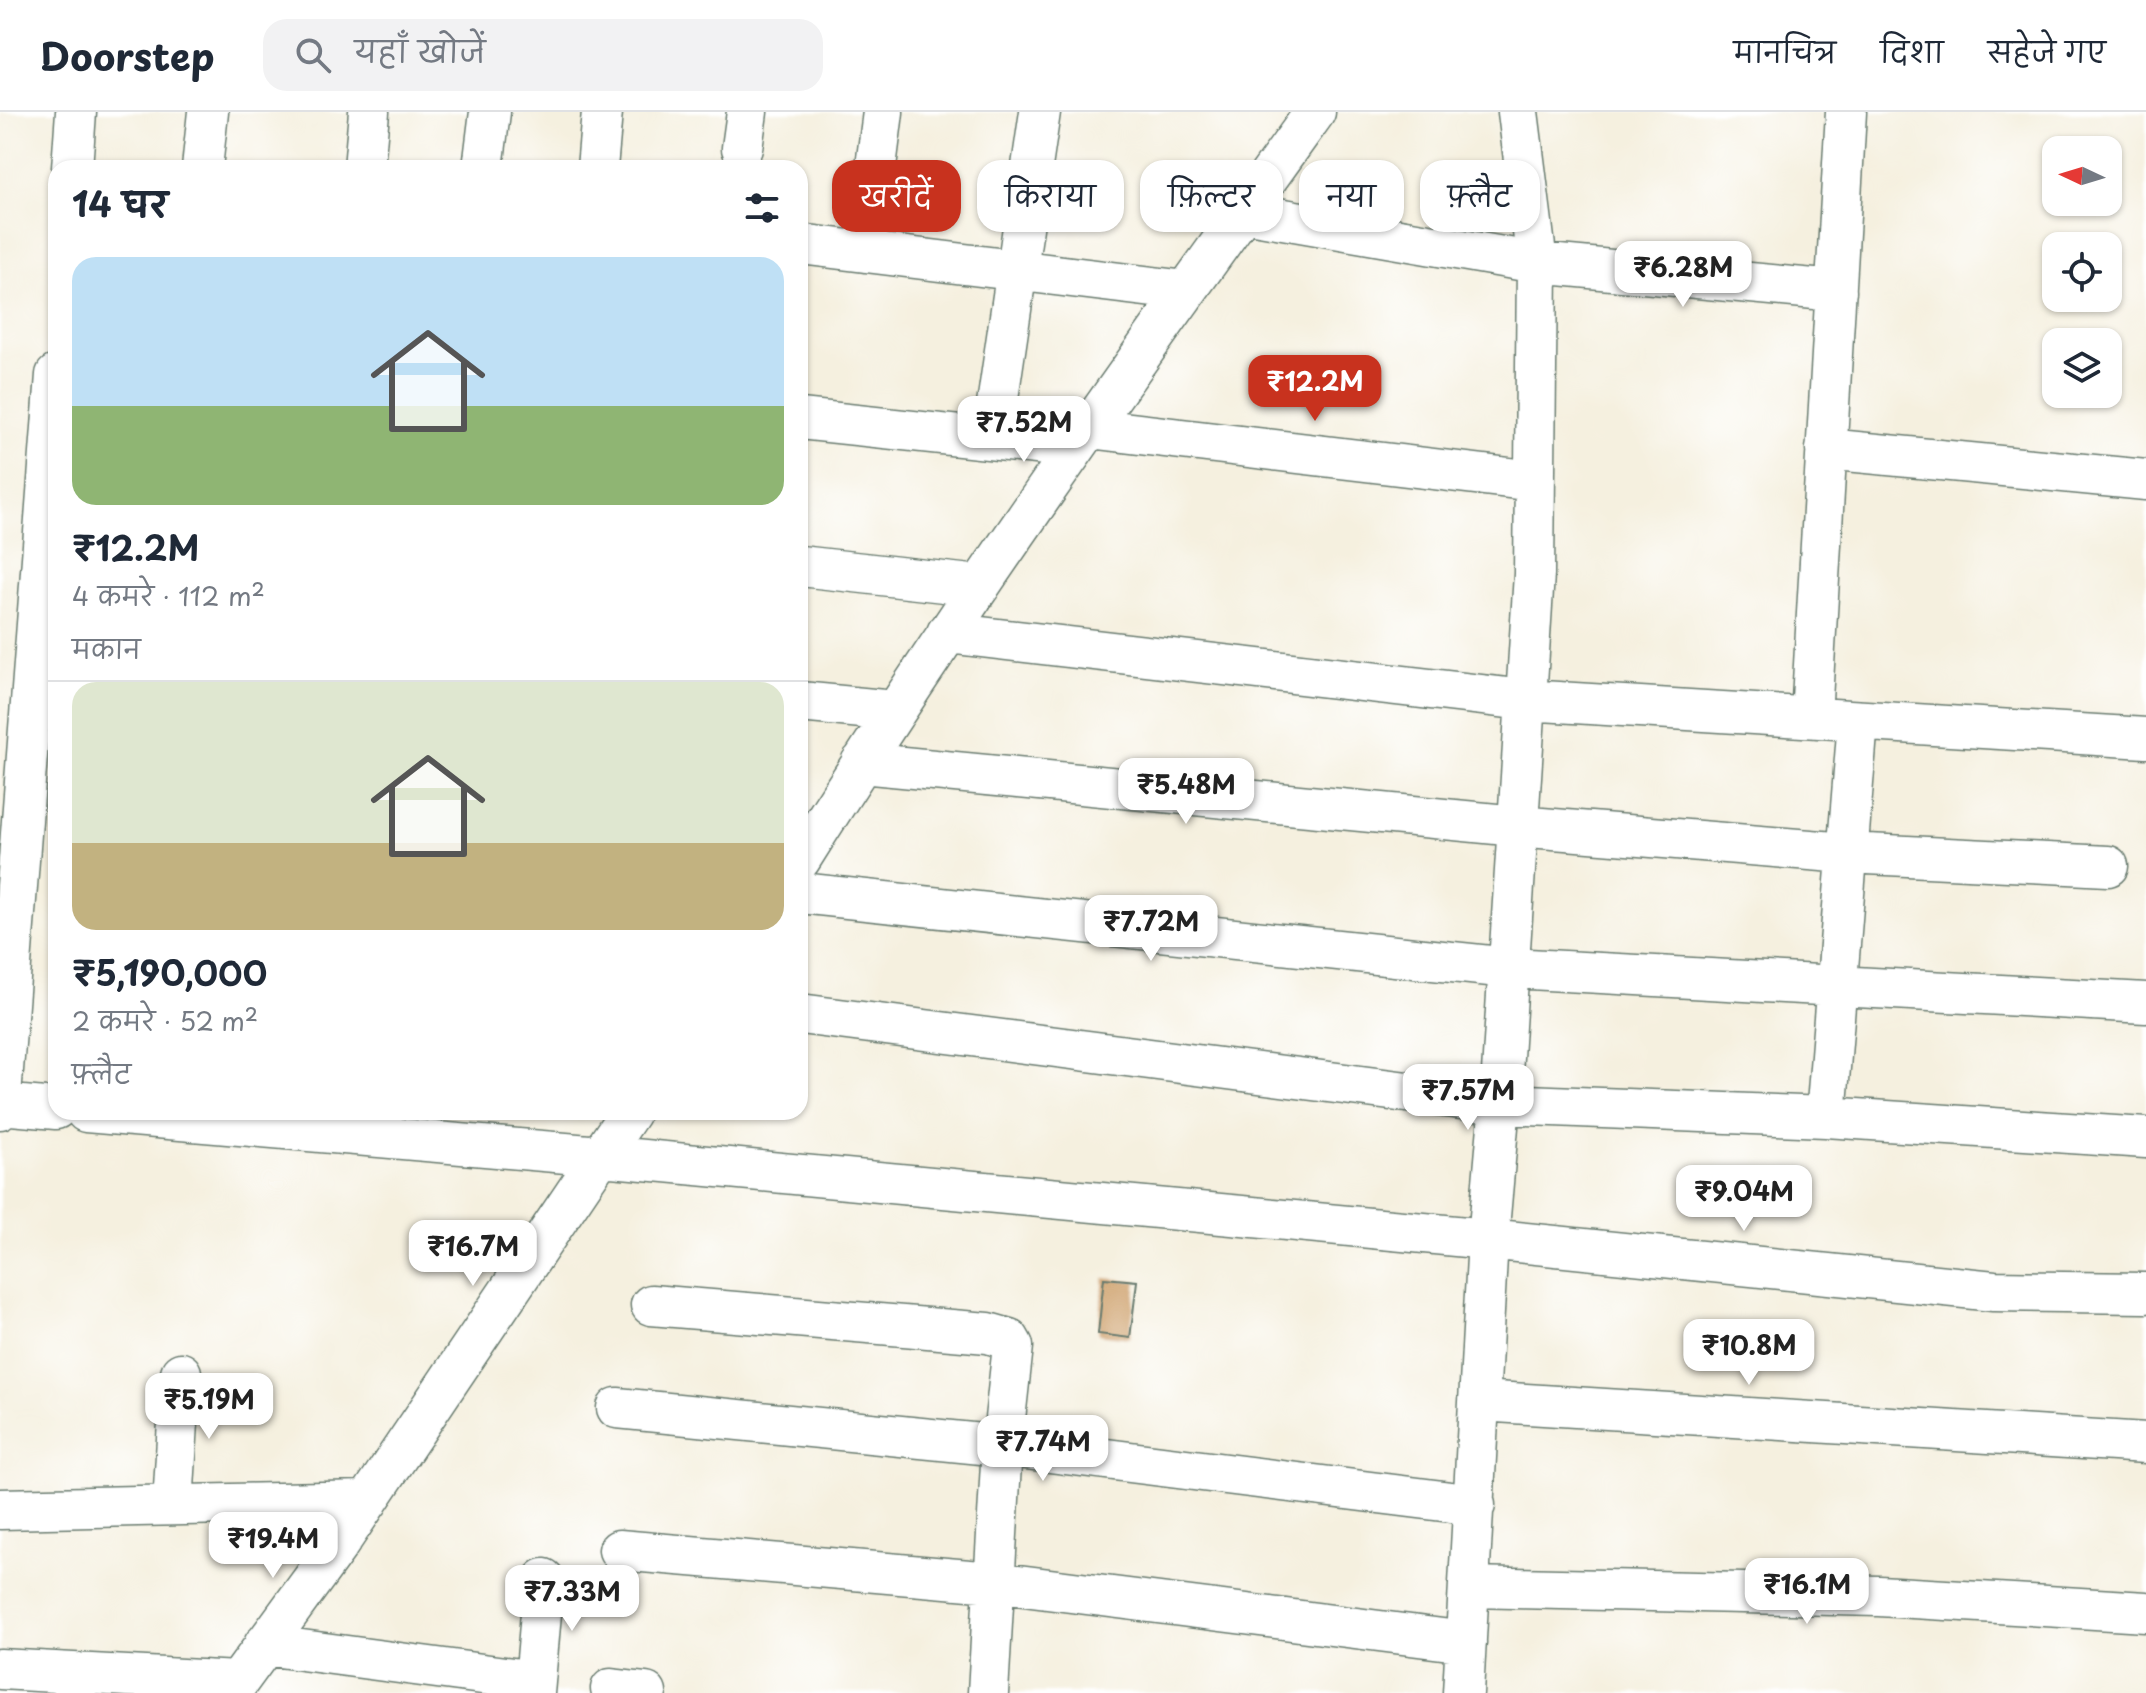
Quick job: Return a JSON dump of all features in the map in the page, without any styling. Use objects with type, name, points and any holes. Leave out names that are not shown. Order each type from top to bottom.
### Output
[{"type":"street","points":[[73,160],[76,112]]},
{"type":"street","points":[[203,160],[208,112]]},
{"type":"street","points":[[365,160],[369,112]]},
{"type":"street","points":[[484,160],[490,112]]},
{"type":"street","points":[[598,160],[602,112]]},
{"type":"street","points":[[865,252],[883,112]]},
{"type":"street","points":[[997,405],[1040,112]]},
{"type":"street","points":[[1280,160],[1315,112]]},
{"type":"street","points":[[1463,1693],[1488,1239],[1500,1104],[1534,574],[1537,263],[1518,112]]},
{"type":"street","points":[[1811,717],[1846,112]]},
{"type":"street","points":[[1283,219],[1537,263],[1836,291]]},
{"type":"street","points":[[808,847],[947,633],[1229,232]]},
{"type":"street","points":[[808,245],[1186,291]]},
{"type":"street","points":[[808,420],[1081,438],[1534,481]]},
{"type":"street","points":[[1826,449],[2146,480]]},
{"type":"street","points":[[48,480],[0,1107],[48,1109]]},
{"type":"street","points":[[808,567],[980,586]]},
{"type":"street","points":[[947,633],[1525,700],[2146,738]]},
{"type":"street","points":[[808,703],[894,711]]},
{"type":"street","points":[[1826,1117],[1858,721]]},
{"type":"street","points":[[861,763],[1517,826],[1847,853],[2108,866]]},
{"type":"street","points":[[808,894],[1509,968],[2146,1003]]},
{"type":"street","points":[[808,1015],[1500,1104],[1826,1117],[2146,1138]]},
{"type":"street","points":[[180,1120],[1488,1239],[1994,1291],[2146,1293]]},
{"type":"street","points":[[0,1669],[233,1688],[368,1501],[625,1120]]},
{"type":"street","points":[[651,1305],[988,1333],[1009,1339],[1013,1346],[1002,1446],[988,1693]]},
{"type":"street","points":[[173,1505],[181,1373]]},
{"type":"street","points":[[1480,1401],[2146,1443]]},
{"type":"street","points":[[617,1408],[1002,1446],[1475,1505]]},
{"type":"street","points":[[0,1509],[368,1501]]},
{"type":"street","points":[[619,1550],[993,1582],[1466,1642]]},
{"type":"street","points":[[264,1645],[535,1687],[544,1579]]},
{"type":"street","points":[[1470,1587],[1879,1596],[2146,1612]]},
{"type":"building","points":[[1104,1278],[1137,1281],[1130,1338],[1098,1334]]}]
